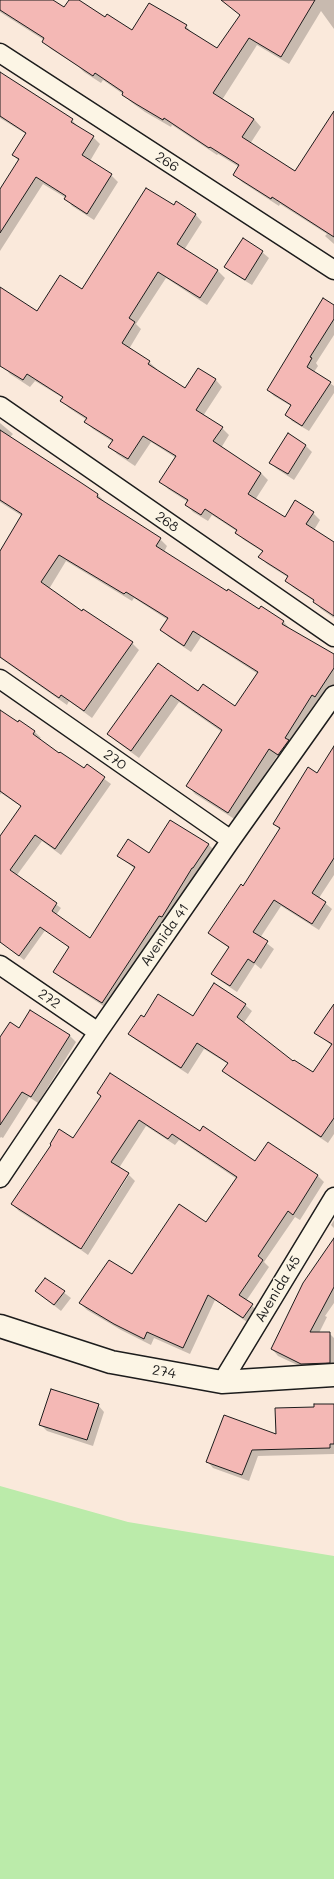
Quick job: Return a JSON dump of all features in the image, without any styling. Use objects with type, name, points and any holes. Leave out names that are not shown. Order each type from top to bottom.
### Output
[{"type":"street","name":"266","points":[[0,53],[334,270]]},
{"type":"street","name":"268","points":[[0,406],[334,637]]},
{"type":"street","name":"270","points":[[0,679],[231,840]]},
{"type":"street","name":"Avenida 41","points":[[0,1178],[98,1032],[334,695]]},
{"type":"street","name":"272","points":[[0,965],[98,1032]]},
{"type":"street","name":"Avenida 45","points":[[222,1382],[334,1197]]},
{"type":"street","name":"274","points":[[0,1326],[111,1362],[222,1382],[334,1375]]},
{"type":"green space","points":[[0,1486],[128,1522],[334,1556],[334,1879],[0,1879]]},
{"type":"building","points":[[0,0],[53,0],[64,7],[69,0],[79,0],[105,17],[107,14],[132,30],[149,3],[187,25],[185,28],[217,48],[240,15],[221,0],[315,0],[281,57],[249,38],[213,93],[254,119],[242,137],[295,171],[334,111],[334,237],[272,197],[271,199],[233,175],[239,165],[210,147],[209,148],[164,118],[163,120],[136,104],[122,95],[123,92],[95,73],[93,76],[42,42],[44,38],[0,10]]},
{"type":"building","points":[[0,72],[73,119],[71,122],[94,136],[82,155],[112,174],[87,214],[64,199],[66,196],[36,177],[0,233],[0,189],[19,159],[12,155],[26,133],[0,116]]},
{"type":"building","points":[[146,188],[174,205],[176,201],[196,214],[177,244],[218,270],[200,298],[158,272],[129,318],[135,322],[122,343],[150,361],[148,364],[185,388],[198,368],[216,379],[196,410],[223,427],[213,441],[261,473],[248,494],[285,517],[295,500],[314,512],[306,524],[334,542],[334,616],[313,602],[314,600],[285,581],[288,576],[258,557],[263,551],[235,533],[237,530],[205,509],[201,515],[185,505],[188,500],[159,482],[176,456],[143,436],[128,459],[108,447],[113,440],[84,422],[87,418],[60,401],[63,397],[27,374],[23,380],[0,366],[0,287],[37,311],[60,275],[82,289]]},
{"type":"building","points":[[243,238],[263,251],[245,280],[224,267]]},
{"type":"building","points":[[323,298],[334,305],[334,319],[310,357],[312,358],[307,367],[331,382],[302,426],[285,415],[291,405],[267,390]]},
{"type":"building","points":[[0,430],[98,494],[97,497],[161,538],[156,546],[227,591],[228,589],[259,609],[261,606],[284,621],[282,624],[334,654],[334,668],[315,697],[312,695],[285,738],[289,740],[278,755],[269,749],[228,813],[186,786],[222,730],[171,695],[131,751],[107,734],[158,663],[198,691],[203,684],[235,706],[258,672],[193,631],[184,646],[160,630],[168,618],[126,592],[124,594],[59,555],[41,582],[82,611],[83,609],[133,642],[84,711],[61,695],[59,698],[0,657],[0,551],[22,514],[0,500]]},
{"type":"building","points":[[288,433],[306,445],[288,474],[269,463]]},
{"type":"building","points":[[0,710],[18,722],[19,720],[35,731],[33,734],[59,753],[60,752],[84,768],[87,764],[105,777],[55,849],[35,835],[10,870],[57,903],[52,911],[90,938],[135,867],[117,856],[128,839],[149,853],[170,820],[209,844],[192,868],[162,917],[159,916],[102,1003],[53,972],[69,947],[40,927],[19,956],[0,942],[0,836],[21,806],[0,791]]},
{"type":"building","points":[[334,746],[334,858],[312,893],[326,902],[312,924],[274,900],[253,932],[268,941],[254,963],[248,959],[230,986],[211,974],[229,947],[208,933],[241,884],[243,886],[280,828],[273,824],[308,767],[317,773]]},
{"type":"building","points":[[214,983],[246,1004],[237,1017],[293,1061],[294,1060],[313,1072],[332,1044],[314,1033],[334,1004],[334,1118],[321,1137],[222,1071],[228,1063],[197,1043],[181,1068],[128,1034],[141,1015],[144,1017],[158,994],[193,1016]]},
{"type":"building","points":[[30,1010],[70,1035],[31,1097],[22,1092],[0,1125],[0,1037],[10,1022],[19,1028]]},
{"type":"building","points":[[110,1073],[200,1131],[203,1126],[255,1161],[268,1142],[318,1175],[293,1215],[288,1211],[258,1256],[263,1260],[239,1295],[253,1304],[243,1318],[208,1295],[183,1348],[147,1332],[144,1339],[114,1324],[79,1303],[109,1260],[132,1274],[179,1204],[206,1222],[237,1177],[172,1134],[168,1139],[139,1120],[111,1162],[129,1173],[81,1249],[11,1204],[51,1145],[50,1144],[59,1129],[73,1138],[101,1096],[97,1093]]},
{"type":"building","points":[[334,1238],[334,1287],[310,1332],[330,1332],[330,1363],[301,1364],[271,1349],[303,1283]]},
{"type":"building","points":[[45,1278],[65,1291],[54,1305],[35,1291]]},
{"type":"building","points":[[51,1389],[99,1404],[87,1440],[39,1425]]},
{"type":"building","points":[[314,1404],[334,1404],[334,1444],[330,1444],[330,1448],[252,1450],[242,1475],[206,1462],[224,1415],[276,1434],[275,1408],[314,1407]]}]
